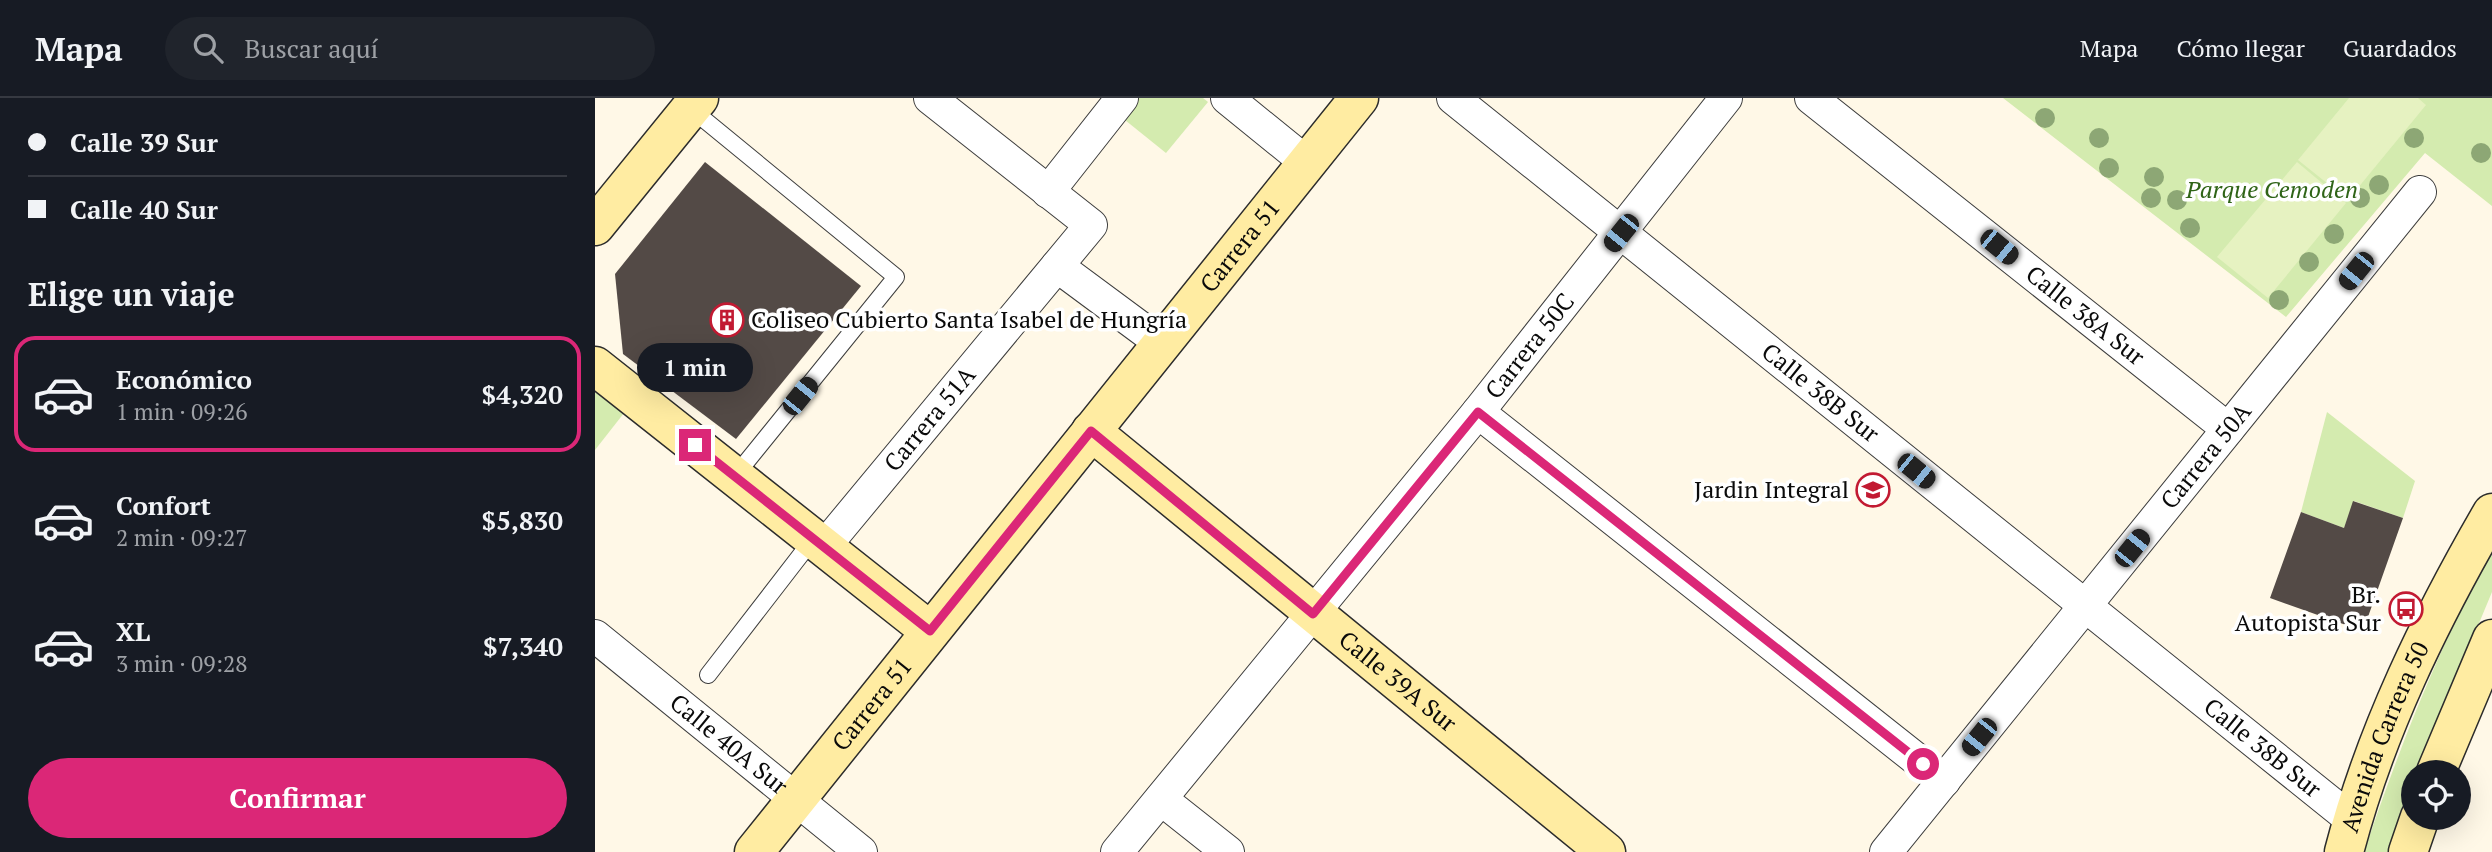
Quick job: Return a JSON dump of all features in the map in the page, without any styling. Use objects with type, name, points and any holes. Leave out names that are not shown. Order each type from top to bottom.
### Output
[{"type":"street","points":[[929,98],[1048,192],[1122,98]]},
{"type":"street","points":[[1227,98],[1307,163]]},
{"type":"street","name":"Carrera 51","points":[[754,852],[1359,98]]},
{"type":"street","name":"Calle 38B Sur","points":[[1453,98],[2084,607],[2348,836]]},
{"type":"street","name":"Carrera 50C","points":[[1117,852],[1478,412],[1726,98]]},
{"type":"street","name":"Calle 38A Sur","points":[[1811,98],[2228,429]]},
{"type":"street","points":[[595,226],[694,103]]},
{"type":"street","name":"Carrera 51A","points":[[818,543],[1091,225],[1048,192]]},
{"type":"street","name":"Carrera 50A","points":[[1886,852],[2420,192]]},
{"type":"street","points":[[1057,266],[1161,343]]},
{"type":"street","points":[[595,366],[930,631]]},
{"type":"street","points":[[1478,412],[1944,781]]},
{"type":"street","name":"Calle 39A Sur","points":[[1091,431],[1606,852]]},
{"type":"street","name":"Avenida Carrera 50","points":[[2348,836],[2404,683],[2431,625],[2492,513]]},
{"type":"street","name":"Calle 40A Sur","points":[[595,636],[861,852]]},
{"type":"street","points":[[2441,760],[2492,639]]},
{"type":"street","points":[[1161,799],[1228,852]]},
{"type":"street","points":[[2408,852],[2416,830]]},
{"type":"lane","points":[[694,103],[896,277],[735,477]]},
{"type":"lane","points":[[708,675],[818,543]]},
{"type":"green space","points":[[1135,98],[1203,98],[1208,102],[1166,153],[1120,116]]},
{"type":"green space","name":"Parque Cemoden","points":[[2003,98],[2492,98],[2492,206],[2425,153],[2286,317]]},
{"type":"green space","points":[[2349,98],[2418,98],[2426,105],[2348,200],[2298,160]]},
{"type":"green space","points":[[2297,162],[2346,203],[2268,298],[2217,257]]},
{"type":"green space","points":[[595,392],[624,413],[595,450]]},
{"type":"green space","points":[[2327,412],[2415,481],[2403,518],[2354,501],[2344,528],[2301,512]]},
{"type":"green space","points":[[2492,548],[2492,592],[2422,760],[2401,760],[2401,818],[2389,852],[2364,852],[2392,773],[2454,623]]},
{"type":"building","name":"Coliseo Cubierto Santa Isabel de Hungría","points":[[705,162],[861,286],[736,439],[623,354],[615,274]]},
{"type":"building","points":[[2353,501],[2403,518],[2363,631],[2270,598],[2301,512],[2344,528]]},
{"type":"place","name":"Coliseo Cubierto Santa Isabel de Hungría","points":[[727,320]]},
{"type":"place","name":"Jardin Integral","points":[[1873,490]]},
{"type":"place","name":"Br. Autopista Sur","points":[[2406,609]]},
{"type":"route","points":[[695,445],[930,631],[1091,431],[1313,614],[1478,412],[1923,764]]}]
